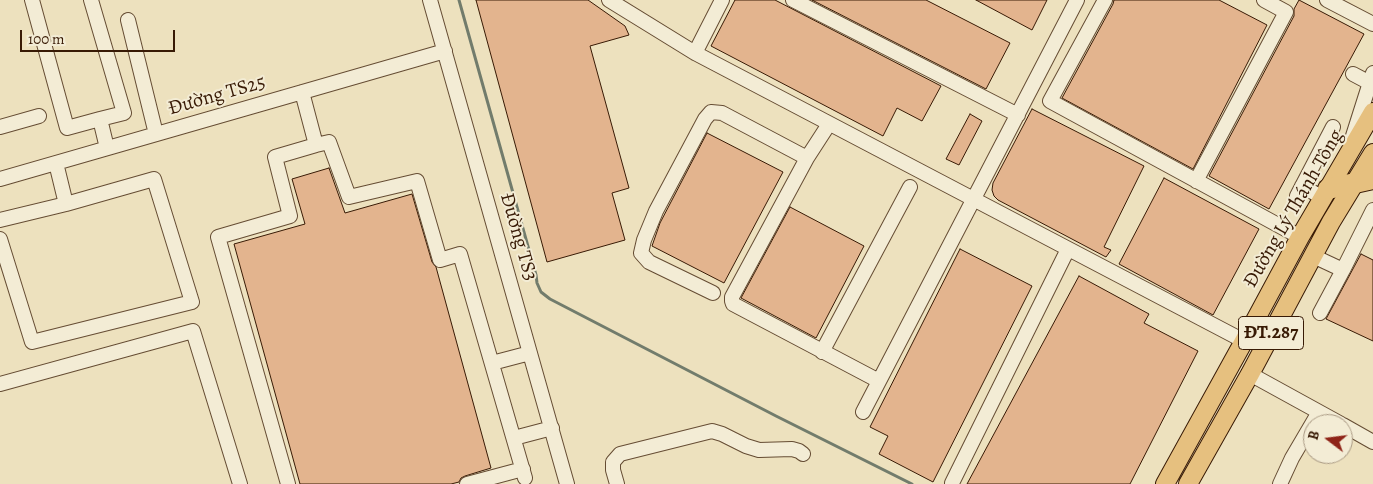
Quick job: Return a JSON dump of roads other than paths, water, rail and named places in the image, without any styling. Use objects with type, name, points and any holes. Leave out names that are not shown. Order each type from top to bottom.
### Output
[{"type":"highway","points":[[1326,193],[1364,181]]},
{"type":"main road","name":"Đường Lý Thánh Tông","points":[[1165,484],[1348,151],[1373,112]]},
{"type":"main road","name":"Đường Lý Thánh Tông","points":[[1188,484],[1250,374],[1331,222],[1364,181],[1373,153]]},
{"type":"main road","points":[[1244,341],[1262,350]]},
{"type":"street","points":[[32,0],[67,128],[124,113],[91,0]]},
{"type":"street","name":"Đường TS3","points":[[430,0],[567,484]]},
{"type":"street","points":[[609,0],[695,53],[1244,341]]},
{"type":"street","points":[[695,53],[722,0]]},
{"type":"street","points":[[793,0],[1018,115]]},
{"type":"street","points":[[863,412],[1077,0]]},
{"type":"street","points":[[1105,0],[1050,101],[1300,237]]},
{"type":"street","points":[[1196,181],[1286,12],[1264,0]]},
{"type":"street","points":[[1327,0],[1373,24]]},
{"type":"street","points":[[128,20],[156,134]]},
{"type":"street","name":"Đường TS25","points":[[1,175],[56,163],[445,51]]},
{"type":"street","points":[[1348,151],[1371,78],[1353,74]]},
{"type":"street","points":[[302,92],[316,146]]},
{"type":"street","points":[[713,293],[649,262],[641,253],[644,240],[656,211],[705,119],[711,112],[722,113],[806,158]]},
{"type":"street","points":[[0,127],[39,116]]},
{"type":"street","points":[[100,120],[108,148]]},
{"type":"street","points":[[829,124],[806,158],[732,297],[732,301],[733,304],[880,381]]},
{"type":"street","points":[[1326,193],[1300,191],[1331,130],[1348,151]]},
{"type":"street","points":[[288,484],[218,237],[290,216],[275,157],[329,142],[348,198],[417,181],[440,260],[460,254],[524,474],[467,484]]},
{"type":"street","points":[[56,163],[66,204]]},
{"type":"street","points":[[0,220],[66,204],[154,179],[192,302],[32,342],[0,239]]},
{"type":"street","points":[[822,352],[910,187]]},
{"type":"street","points":[[1320,313],[1373,210]]},
{"type":"street","points":[[952,483],[1068,249]]},
{"type":"street","points":[[1313,256],[1343,270]]},
{"type":"street","points":[[0,384],[193,331],[240,484]]},
{"type":"street","points":[[492,363],[530,353]]},
{"type":"street","points":[[1250,374],[1323,414]]},
{"type":"street","points":[[1283,483],[1292,458],[1319,412]]},
{"type":"street","points":[[514,438],[552,428]]},
{"type":"street","points":[[617,484],[613,462],[620,454],[712,431],[759,450],[792,449],[803,454]]},
{"type":"street","points":[[1353,431],[1373,442]]},
{"type":"waterway","points":[[459,0],[541,292],[550,299],[776,416],[912,484]]}]
